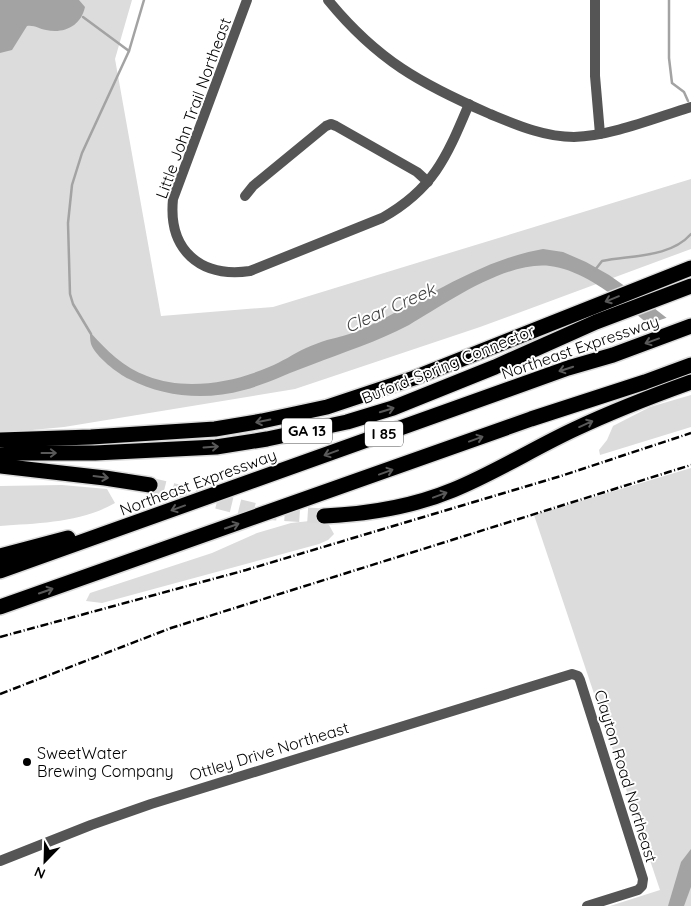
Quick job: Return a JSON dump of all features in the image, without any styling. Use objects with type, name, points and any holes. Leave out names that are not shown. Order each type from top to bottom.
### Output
[{"type":"highway","name":"Buford-Spring Connector","points":[[0,455],[20,453],[95,453],[216,447],[306,431],[393,408],[495,367],[593,315],[691,268]]},
{"type":"highway","name":"Buford-Spring Connector","points":[[0,440],[206,430],[262,421],[327,407],[593,315],[691,286]]},
{"type":"highway","name":"Northeast Expressway","points":[[0,571],[568,368],[613,355],[691,326]]},
{"type":"highway","name":"I 85","points":[[0,607],[531,419],[691,365]]},
{"type":"highway","points":[[324,516],[377,511],[412,504],[436,496],[478,479],[574,429],[691,382]]},
{"type":"highway","points":[[0,466],[150,485]]},
{"type":"highway","points":[[0,556],[157,516]]},
{"type":"street","points":[[328,0],[346,21],[383,56],[424,83],[523,128],[544,134],[572,137],[600,134],[691,107]]},
{"type":"street","name":"Little John Trail Northeast","points":[[247,1],[173,199],[174,229],[180,244],[189,255],[202,265],[217,271],[233,273],[250,271],[382,218],[406,203],[428,182],[449,152],[469,104]]},
{"type":"street","points":[[594,2],[595,76],[600,134]]},
{"type":"street","points":[[245,196],[253,186],[326,126],[331,124],[417,172],[428,182]]},
{"type":"street","name":"Clayton Road Northeast","points":[[522,688],[568,674],[578,676],[642,879],[642,886],[638,890],[588,906]]},
{"type":"street","name":"Ottley Drive Northeast","points":[[0,861],[91,825],[151,804],[522,688]]},
{"type":"shaded area","points":[[0,0],[132,0],[115,59],[161,316],[273,307],[691,179],[691,249],[480,327],[295,389],[64,427],[0,433]]},
{"type":"shaded area","points":[[0,0],[79,0],[85,7],[80,19],[71,27],[53,31],[27,26],[12,50],[0,53]]},
{"type":"shaded area","points":[[543,249],[563,252],[586,262],[636,294],[677,326],[691,364],[626,305],[607,291],[588,279],[550,266],[533,266],[514,270],[496,277],[458,295],[409,325],[385,337],[261,385],[229,393],[200,396],[185,395],[156,390],[142,385],[124,377],[107,364],[93,349],[91,342],[90,332],[109,352],[123,363],[139,373],[162,381],[193,384],[224,381],[255,373],[301,350],[360,330],[495,262]]},
{"type":"shaded area","points":[[691,395],[691,427],[600,455],[599,450],[607,440],[613,426],[650,407]]},
{"type":"shaded area","points":[[691,468],[691,906],[610,906],[660,890],[534,515]]},
{"type":"shaded area","points":[[62,485],[107,489],[115,503],[88,515],[59,521],[0,526],[0,486]]},
{"type":"shaded area","points":[[319,520],[329,525],[334,534],[328,540],[319,544],[102,603],[86,601],[90,593],[212,553],[257,533],[291,523]]},
{"type":"shaded area","points":[[691,849],[691,887],[684,906],[668,906],[681,862]]},
{"type":"pier","points":[[669,317],[691,336],[691,367],[645,325]]},
{"type":"waterway","points":[[91,334],[73,304],[70,294],[68,223],[72,185],[82,153],[129,51],[144,0]]},
{"type":"waterway","points":[[669,0],[669,58],[672,83],[684,92],[688,101]]},
{"type":"waterway","points":[[83,17],[129,51]]},
{"type":"waterway","points":[[595,270],[602,261],[661,252],[672,248],[691,234]]},
{"type":"tunnel","points":[[150,485],[261,512],[324,516]]},
{"type":"railway","points":[[0,637],[246,570],[561,476],[691,433]]},
{"type":"railway","points":[[0,694],[171,628],[691,465]]},
{"type":"place","name":"SweetWater Brewing Company","points":[[27,762]]},
{"type":"water label","name":"Clear Creek","points":[[390,308]]}]
